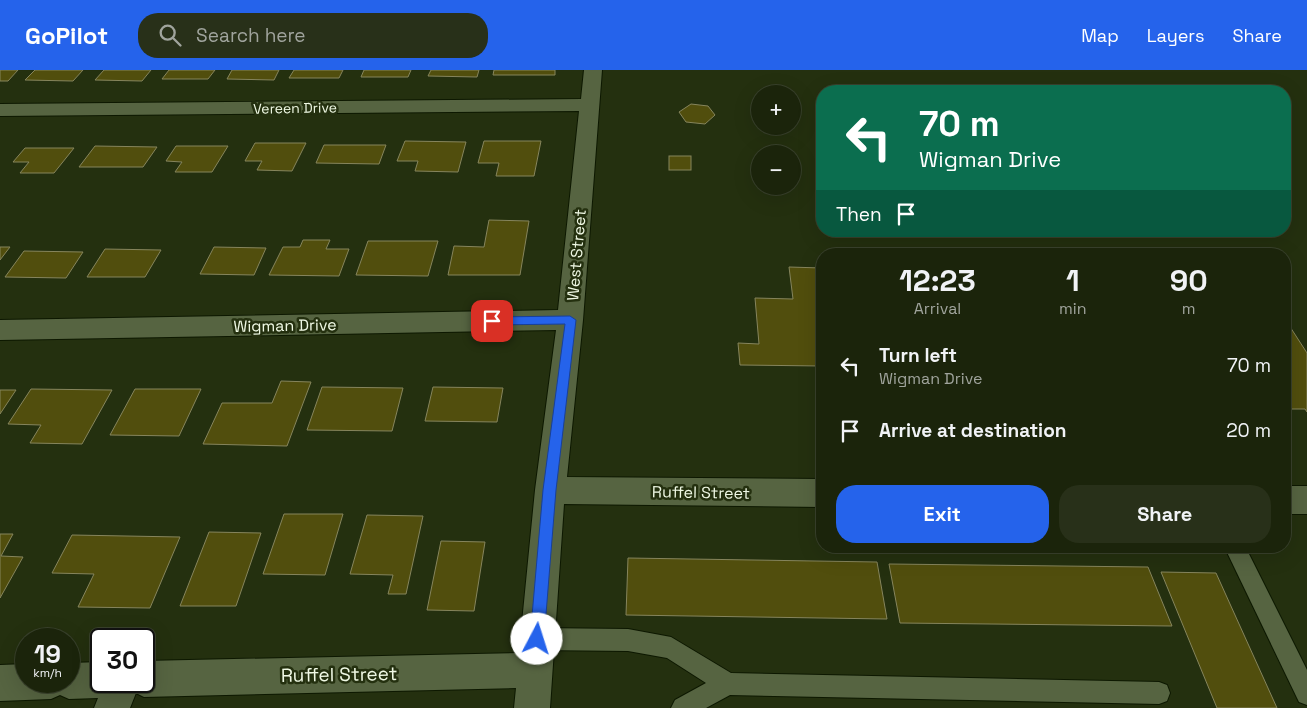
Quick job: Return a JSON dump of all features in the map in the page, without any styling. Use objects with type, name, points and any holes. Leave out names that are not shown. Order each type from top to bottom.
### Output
[{"type":"street","name":"West Street","points":[[532,708],[550,490],[570,320],[593,70]]},
{"type":"street","name":"Vereen Drive","points":[[0,110],[589,105]]},
{"type":"street","name":"Wigman Drive","points":[[0,330],[570,320]]},
{"type":"street","name":"Ruffel Street","points":[[550,490],[816,493]]},
{"type":"street","points":[[1291,500],[1307,500]]},
{"type":"street","name":"Ruffel Street","points":[[155,678],[536,654]]},
{"type":"street","points":[[0,682],[15,682]]},
{"type":"street","points":[[112,708],[118,693]]},
{"type":"lane","points":[[1237,553],[1307,694]]},
{"type":"lane","points":[[536,654],[628,640],[671,648],[728,684]]},
{"type":"lane","points":[[682,708],[728,684],[1159,693]]},
{"type":"building","points":[[0,70],[18,70],[8,81],[0,81]]},
{"type":"building","points":[[35,70],[83,70],[73,81],[25,80]]},
{"type":"building","points":[[104,70],[151,70],[142,81],[95,80]]},
{"type":"building","points":[[169,70],[215,70],[208,79],[162,79]]},
{"type":"building","points":[[232,70],[279,70],[274,80],[227,79]]},
{"type":"building","points":[[294,70],[343,70],[339,78],[289,78]]},
{"type":"building","points":[[364,70],[411,70],[408,77],[361,77]]},
{"type":"building","points":[[431,70],[479,70],[477,77],[428,76]]},
{"type":"building","points":[[494,70],[555,70],[555,75],[493,75]]},
{"type":"building","points":[[691,104],[708,106],[715,115],[705,124],[686,122],[679,112]]},
{"type":"building","points":[[405,141],[466,142],[458,172],[415,171],[418,161],[397,161]]},
{"type":"building","points":[[484,141],[541,141],[534,176],[496,176],[499,163],[478,163]]},
{"type":"building","points":[[255,143],[306,143],[292,171],[257,170],[262,161],[245,161]]},
{"type":"building","points":[[324,145],[386,145],[379,164],[316,163]]},
{"type":"building","points":[[95,146],[157,147],[143,167],[79,167]]},
{"type":"building","points":[[176,146],[228,146],[212,172],[175,172],[182,162],[166,161]]},
{"type":"building","points":[[25,148],[74,148],[54,173],[20,173],[29,162],[13,162]]},
{"type":"building","points":[[669,156],[691,156],[691,170],[669,170]]},
{"type":"building","points":[[489,220],[529,221],[520,275],[448,275],[454,246],[484,247]]},
{"type":"building","points":[[303,240],[330,240],[326,249],[349,249],[339,276],[269,275],[283,247],[300,247]]},
{"type":"building","points":[[368,241],[438,241],[428,276],[356,275]]},
{"type":"building","points":[[0,247],[10,247],[0,260]]},
{"type":"building","points":[[214,247],[266,248],[254,275],[200,274]]},
{"type":"building","points":[[105,249],[161,250],[145,277],[87,277]]},
{"type":"building","points":[[24,251],[83,252],[66,278],[5,277]]},
{"type":"building","points":[[789,267],[816,268],[816,366],[740,365],[738,343],[759,344],[755,298],[793,299]]},
{"type":"building","points":[[1291,328],[1307,353],[1307,412],[1305,409],[1291,409]]},
{"type":"building","points":[[281,381],[311,382],[287,446],[203,444],[222,403],[272,403]]},
{"type":"building","points":[[322,387],[403,388],[392,431],[307,430]]},
{"type":"building","points":[[433,387],[503,388],[497,422],[425,421]]},
{"type":"building","points":[[31,389],[112,390],[82,444],[30,443],[41,425],[8,424]]},
{"type":"building","points":[[135,389],[201,389],[179,436],[110,435]]},
{"type":"building","points":[[0,390],[16,390],[0,414]]},
{"type":"building","points":[[284,514],[343,514],[325,575],[263,574]]},
{"type":"building","points":[[367,515],[423,516],[406,594],[388,594],[393,575],[350,574]]},
{"type":"building","points":[[209,532],[261,533],[236,606],[180,606]]},
{"type":"building","points":[[0,534],[13,534],[1,556],[23,557],[0,598]]},
{"type":"building","points":[[72,535],[180,537],[150,608],[78,607],[94,574],[52,573]]},
{"type":"building","points":[[441,541],[485,542],[474,611],[427,610]]},
{"type":"building","points":[[628,558],[877,562],[887,619],[626,615]]},
{"type":"building","points":[[889,564],[1148,567],[1172,626],[900,623]]},
{"type":"building","points":[[1161,572],[1216,573],[1277,708],[1217,708]]},
{"type":"route","points":[[492,321],[570,320],[550,490],[537,639]]}]
